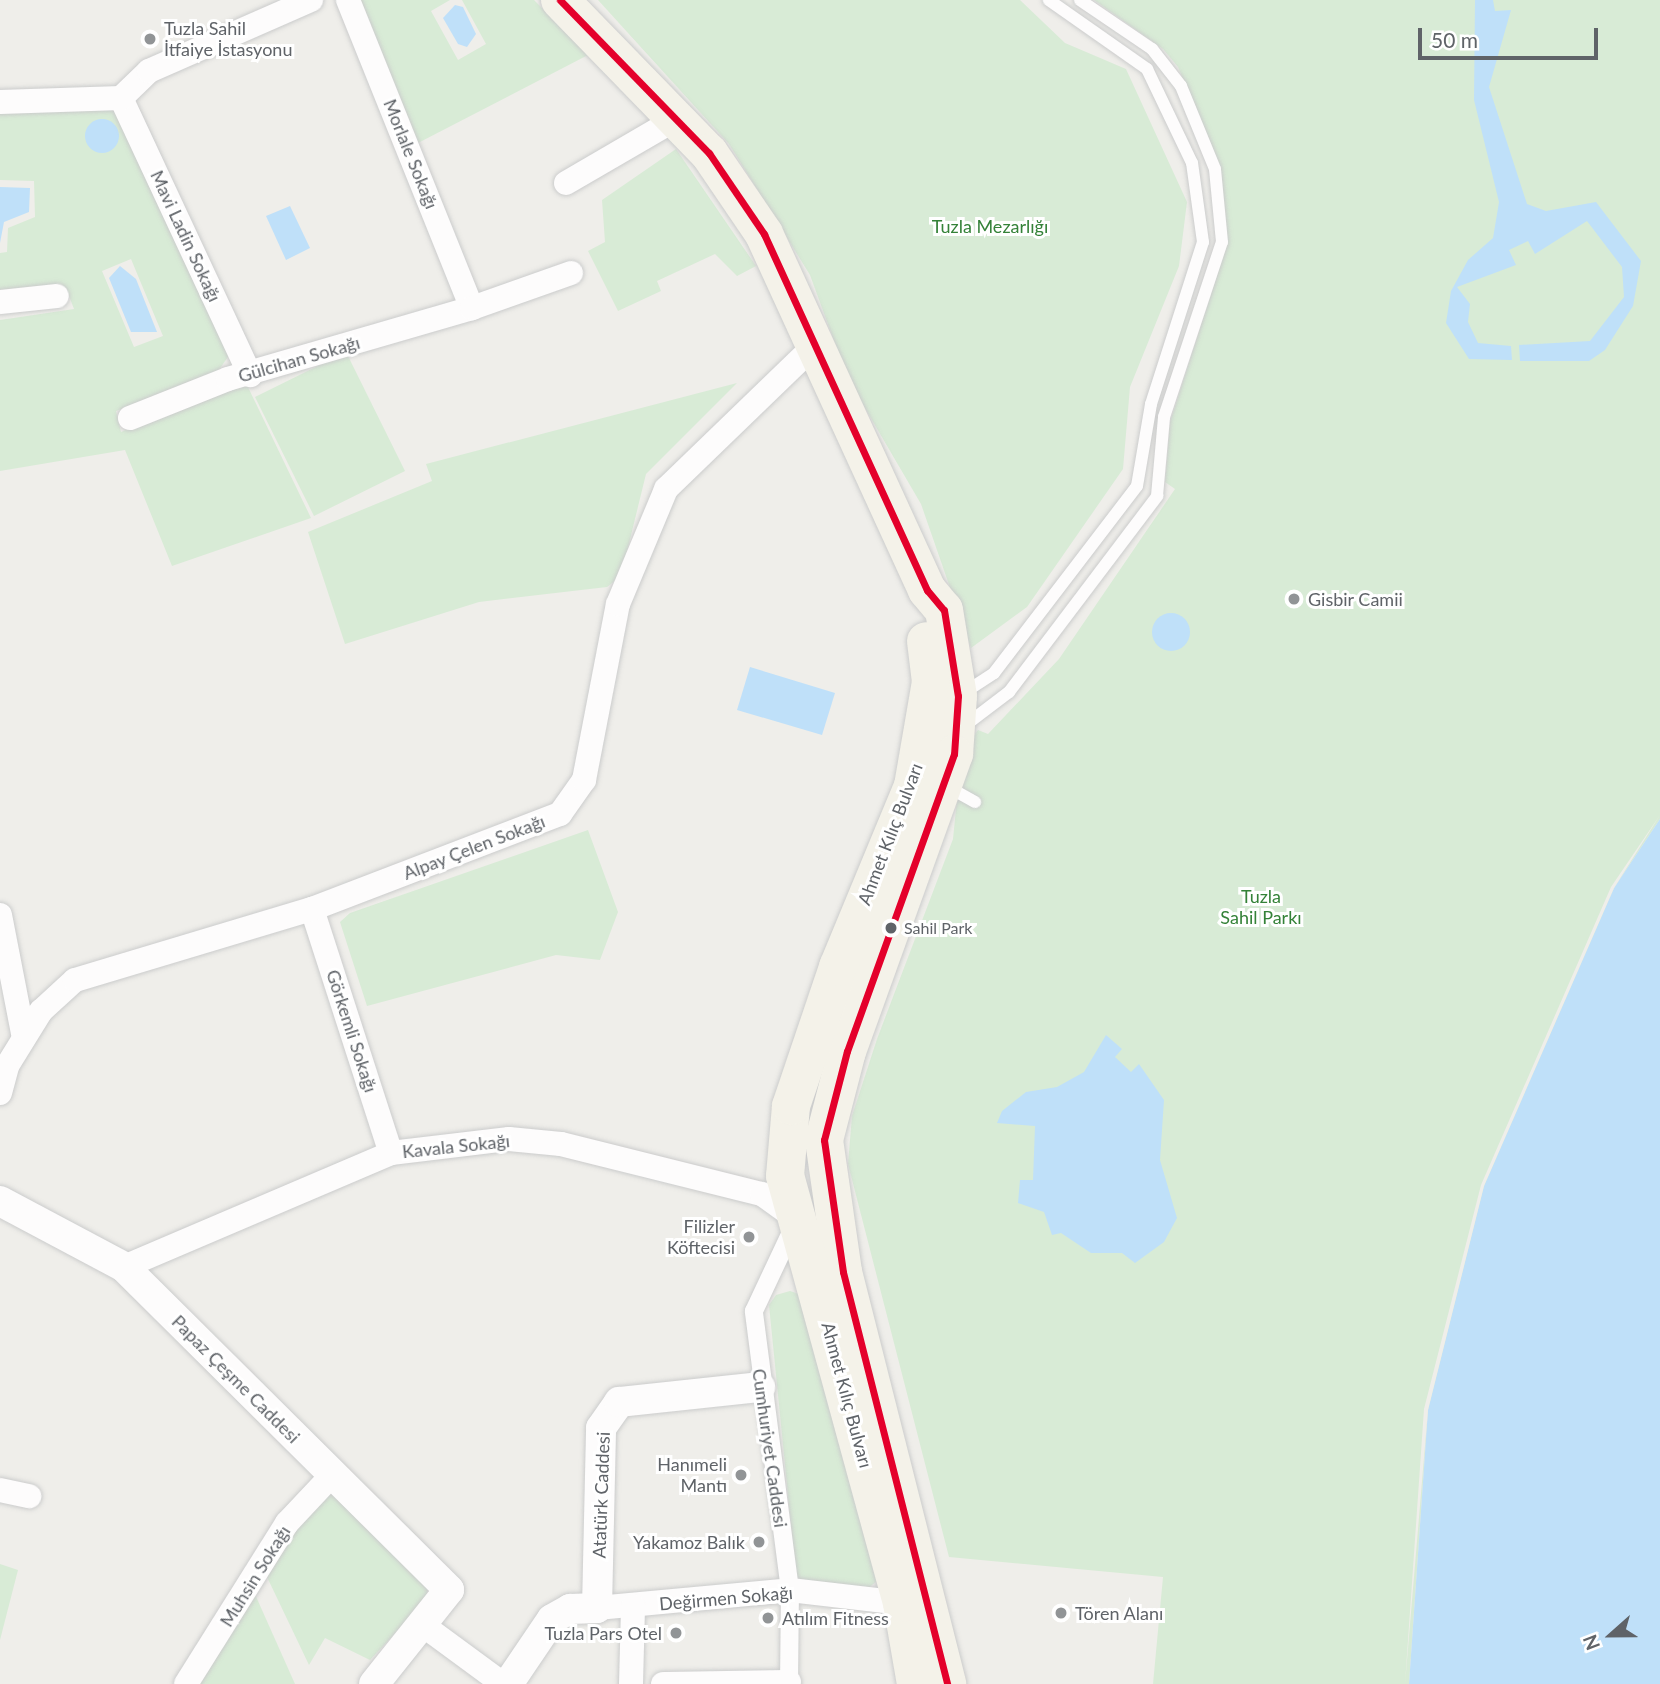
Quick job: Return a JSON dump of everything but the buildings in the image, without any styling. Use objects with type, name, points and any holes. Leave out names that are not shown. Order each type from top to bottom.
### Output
[{"type":"main road","points":[[560,0],[709,153],[764,234],[813,347]]},
{"type":"main road","name":"Ahmet Kılıç Bulvarı","points":[[813,347],[927,590],[942,714],[960,794],[829,1110],[825,1167],[814,1217],[902,1603],[916,1684]]},
{"type":"main road","name":"Ahmet Kılıç Bulvarı","points":[[942,714],[838,967],[791,1105],[785,1176],[814,1217],[947,1684]]},
{"type":"street","points":[[0,102],[121,98],[149,71],[311,0]]},
{"type":"street","name":"Morlale Sokağı","points":[[348,0],[472,308]]},
{"type":"street","name":"Mavi Ladin Sokağı","points":[[121,98],[250,375]]},
{"type":"street","points":[[566,184],[676,120]]},
{"type":"street","name":"Gülcihan Sokağı","points":[[130,418],[250,375],[472,308],[571,273]]},
{"type":"street","points":[[0,302],[57,296]]},
{"type":"street","name":"Alpay Çelen Sokağı","points":[[0,1093],[24,1038],[41,1011],[75,980],[312,909],[560,814],[584,780],[618,604],[666,489],[813,347]]},
{"type":"street","name":"Görkemli Sokağı","points":[[312,909],[391,1153]]},
{"type":"street","points":[[0,915],[24,1038]]},
{"type":"street","name":"Kavala Sokağı","points":[[124,1267],[391,1153],[509,1139],[561,1144],[762,1194],[814,1217]]},
{"type":"street","name":"Papaz Çeşme Caddesi","points":[[0,1201],[124,1267],[449,1590],[420,1623]]},
{"type":"street","name":"Cumhuriyet Caddesi","points":[[789,1683],[790,1590],[760,1387],[754,1311],[814,1217]]},
{"type":"street","name":"Atatürk Caddesi","points":[[597,1608],[601,1428],[619,1402],[760,1387]]},
{"type":"street","name":"Muhsin Sokağı","points":[[186,1684],[287,1523],[332,1475]]},
{"type":"street","points":[[0,1490],[29,1496]]},
{"type":"street","name":"Değirmen Sokağı","points":[[597,1608],[790,1590],[902,1603]]},
{"type":"street","points":[[631,1684],[633,1606]]},
{"type":"street","points":[[508,1684],[552,1619],[570,1609],[597,1608]]},
{"type":"street","points":[[374,1684],[420,1623],[503,1684]]},
{"type":"street","points":[[663,1684],[789,1683]]},
{"type":"lane","points":[[942,714],[993,673],[1137,486],[1151,404],[1203,242],[1192,163],[1147,69],[1049,0]]},
{"type":"lane","points":[[942,714],[1009,692],[1157,496],[1164,417],[1222,242],[1215,169],[1181,86],[1152,49],[1080,0]]},
{"type":"green space","points":[[358,0],[450,0],[431,11],[458,60],[486,44],[462,0],[534,0],[588,55],[418,143]]},
{"type":"green space","name":"Tuzla Mezarlığı","points":[[598,0],[1020,0],[1065,43],[1126,69],[1187,202],[1179,266],[1130,387],[1123,469],[1027,607],[971,648],[921,504],[848,379],[810,275],[729,144]]},
{"type":"green space","name":"Tuzla Sahil Parkı","points":[[1094,0],[1660,0],[1660,819],[1614,888],[1428,1410],[1409,1684],[1153,1684],[1163,1577],[949,1557],[848,1164],[852,1116],[877,1039],[953,839],[962,750],[978,730],[988,734],[1059,659],[1175,489],[1165,482],[1170,422],[1227,244],[1221,170],[1178,67],[1163,49]]},
{"type":"green space","points":[[116,106],[230,354],[216,374],[116,411],[121,432],[232,383],[246,383],[311,518],[172,566],[125,450],[0,471],[0,320],[74,309],[66,288],[0,296],[0,253],[7,252],[8,228],[35,217],[34,181],[0,180],[0,110]],"holes":[[[131,259],[163,336],[134,347],[102,271]]]},
{"type":"green space","points":[[676,149],[756,266],[737,276],[715,254],[657,281],[661,291],[618,311],[588,251],[605,242],[602,200]]},
{"type":"green space","points":[[346,352],[405,471],[314,516],[255,397]]},
{"type":"green space","points":[[737,383],[646,474],[621,576],[607,587],[479,602],[345,644],[308,532],[432,481],[426,464]]},
{"type":"green space","points":[[588,830],[618,912],[600,960],[556,955],[367,1006],[340,922],[350,913]]},
{"type":"green space","points":[[790,1291],[799,1294],[877,1581],[867,1589],[802,1581],[796,1575],[769,1305],[776,1295]]},
{"type":"green space","points":[[329,1488],[428,1578],[427,1599],[370,1660],[325,1638],[309,1665],[267,1577],[287,1538]]},
{"type":"green space","points":[[0,1564],[18,1570],[0,1640]]},
{"type":"green space","points":[[254,1592],[295,1684],[199,1684]]},
{"type":"water","points":[[1475,0],[1493,0],[1495,11],[1511,10],[1489,87],[1527,204],[1546,211],[1596,202],[1641,261],[1633,306],[1605,350],[1589,361],[1520,361],[1519,345],[1590,341],[1624,297],[1622,267],[1587,221],[1535,254],[1528,241],[1509,250],[1516,265],[1457,287],[1470,304],[1468,322],[1478,343],[1511,346],[1512,360],[1469,359],[1446,323],[1451,291],[1468,260],[1493,238],[1499,202],[1474,100]]},
{"type":"water","points":[[455,5],[463,7],[476,34],[467,47],[458,44],[443,18]]},
{"type":"water","points":[[102,119],[114,124],[119,136],[114,148],[102,153],[90,148],[85,136],[90,124]]},
{"type":"water","points":[[0,187],[30,188],[29,212],[4,222],[0,243]]},
{"type":"water","points":[[290,206],[310,248],[286,260],[266,216]]},
{"type":"water","points":[[120,266],[136,279],[157,332],[131,332],[109,278]]},
{"type":"water","points":[[1171,613],[1184,619],[1190,632],[1184,645],[1171,651],[1158,645],[1152,632],[1158,619]]},
{"type":"water","points":[[750,667],[835,693],[822,735],[737,710]]},
{"type":"water","points":[[1660,819],[1660,1684],[1409,1684],[1428,1410],[1484,1186],[1614,888]]},
{"type":"water","points":[[1106,1035],[1122,1049],[1115,1057],[1131,1072],[1139,1064],[1164,1100],[1160,1160],[1177,1218],[1164,1242],[1135,1263],[1122,1253],[1091,1253],[1061,1233],[1052,1235],[1044,1212],[1018,1203],[1020,1180],[1033,1180],[1035,1126],[997,1123],[1002,1111],[1026,1092],[1057,1087],[1084,1072]]},
{"type":"pier","points":[[1660,815],[1614,888],[1484,1186],[1428,1410],[1405,1684],[1424,1409],[1481,1185],[1611,887]]},
{"type":"transit line","points":[[560,0],[709,153],[764,234],[927,590],[944,610],[958,696],[954,754],[847,1051],[824,1140],[843,1272],[947,1684]]},
{"type":"place","name":"Tuzla Sahil İtfaiye İstasyonu","points":[[150,39]]},
{"type":"place","name":"Gisbir Camii","points":[[1294,599]]},
{"type":"place","name":"Sahil Park","points":[[891,928]]},
{"type":"place","name":"Filizler Köftecisi","points":[[749,1237]]},
{"type":"place","name":"Hanımeli Mantı","points":[[741,1475]]},
{"type":"place","name":"Yakamoz Balık","points":[[759,1542]]},
{"type":"place","name":"Tören Alanı","points":[[1061,1613]]},
{"type":"place","name":"Atılım Fitness","points":[[768,1618]]},
{"type":"place","name":"Tuzla Pars Otel","points":[[676,1633]]}]
